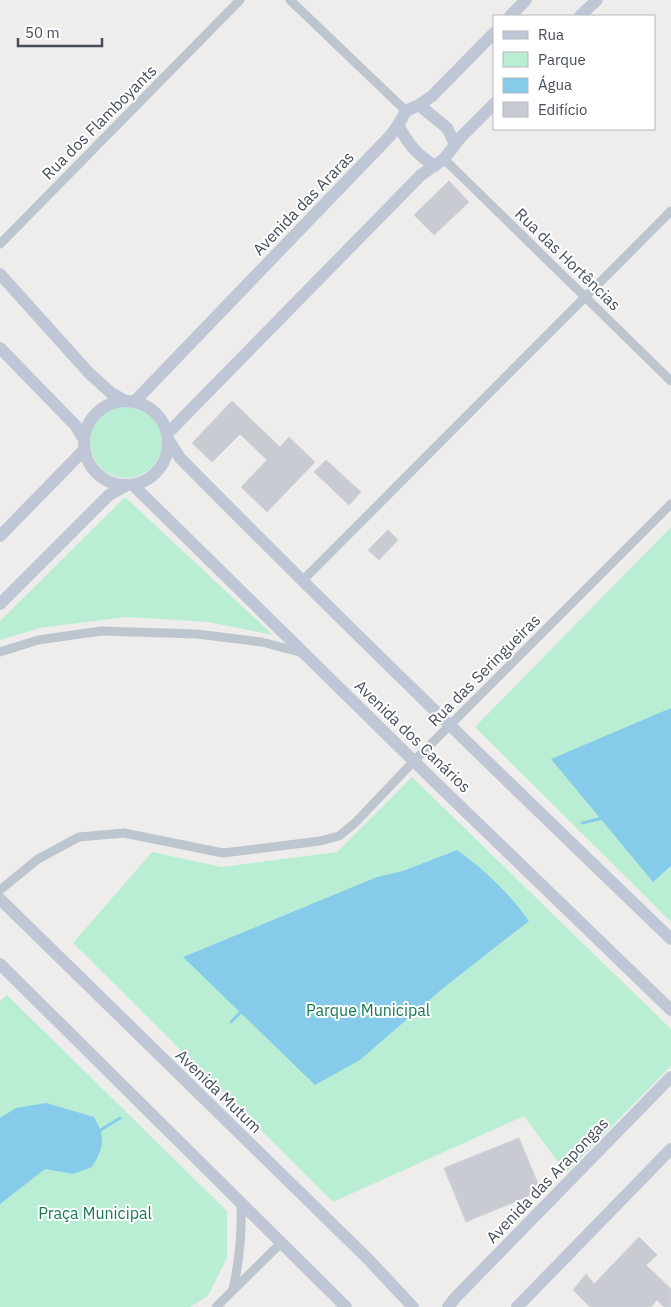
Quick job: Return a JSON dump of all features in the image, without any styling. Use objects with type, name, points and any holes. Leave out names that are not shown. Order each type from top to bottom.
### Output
[{"type":"street","name":"Rua dos Flamboyants","points":[[0,244],[240,0]]},
{"type":"street","points":[[290,0],[406,111],[432,96],[493,34]]},
{"type":"street","points":[[511,15],[526,0]]},
{"type":"street","points":[[581,15],[596,0]]},
{"type":"street","points":[[419,105],[447,128],[455,144]]},
{"type":"street","points":[[168,436],[421,175],[439,162],[493,105]]},
{"type":"street","name":"Avenida das Araras","points":[[130,401],[398,125],[406,111]]},
{"type":"street","points":[[398,125],[409,145],[421,158],[439,162]]},
{"type":"street","name":"Rua das Hortências","points":[[439,162],[586,297],[671,381]]},
{"type":"street","points":[[302,581],[671,211]]},
{"type":"street","points":[[0,274],[89,373],[111,393],[150,408],[161,419],[168,436],[167,455],[160,468],[148,479],[109,495],[0,604]]},
{"type":"street","points":[[0,348],[75,425],[89,464],[99,475],[112,483],[130,485]]},
{"type":"street","points":[[0,536],[83,444],[87,424],[96,412],[109,403],[130,401]]},
{"type":"street","name":"Avenida dos Canários","points":[[168,436],[180,458],[302,581],[449,726],[671,939]]},
{"type":"street","name":"Avenida dos Canários","points":[[130,485],[671,1010]]},
{"type":"street","name":"Rua das Seringueiras","points":[[0,890],[38,859],[79,836],[124,833],[223,853],[320,841],[339,836],[671,504]]},
{"type":"street","points":[[0,652],[38,640],[101,631],[206,635],[262,642],[306,654]]},
{"type":"street","name":"Avenida Mutum","points":[[0,899],[368,1259],[413,1307]]},
{"type":"street","points":[[0,964],[346,1307]]},
{"type":"street","name":"Avenida das Arapongas","points":[[448,1307],[671,1077]]},
{"type":"street","points":[[517,1307],[671,1149]]},
{"type":"street","points":[[232,1291],[242,1234],[241,1203]]},
{"type":"street","points":[[216,1307],[281,1242]]},
{"type":"green space","points":[[133,406],[152,416],[160,428],[162,442],[160,456],[152,468],[140,476],[119,478],[100,468],[92,456],[90,435],[100,416],[112,408]]},
{"type":"green space","points":[[125,497],[273,635],[208,622],[126,617],[40,628],[0,640],[0,621]]},
{"type":"green space","points":[[671,527],[671,922],[475,727]]},
{"type":"green space","name":"Parque Municipal","points":[[412,777],[671,1029],[671,1066],[566,1173],[524,1116],[333,1202],[73,943],[152,852],[222,867],[337,852]]},
{"type":"green space","name":"Praça Municipal","points":[[7,995],[227,1211],[227,1258],[208,1296],[190,1307],[0,1307],[0,1001]]},
{"type":"water","points":[[671,708],[671,866],[653,882],[551,759]]},
{"type":"water","points":[[457,850],[496,882],[529,921],[442,989],[360,1060],[315,1085],[183,957],[377,877],[403,871]]},
{"type":"water","points":[[46,1103],[94,1117],[102,1137],[99,1154],[92,1167],[73,1174],[45,1169],[0,1204],[0,1118],[16,1108]]},
{"type":"building","points":[[449,181],[469,202],[434,235],[414,215]]},
{"type":"building","points":[[232,401],[280,447],[289,437],[315,462],[267,512],[241,487],[267,460],[240,434],[212,462],[192,443]]},
{"type":"building","points":[[326,460],[361,492],[349,505],[314,472]]},
{"type":"building","points":[[388,530],[398,540],[379,560],[368,550]]},
{"type":"building","points":[[519,1138],[541,1191],[466,1222],[444,1168]]},
{"type":"building","points":[[639,1237],[657,1255],[646,1265],[671,1289],[671,1307],[664,1307],[657,1300],[651,1307],[590,1307],[573,1290],[586,1274],[594,1284]]},
{"type":"waterway","points":[[582,823],[603,818]]},
{"type":"waterway","points":[[231,1022],[243,1010]]},
{"type":"waterway","points":[[99,1131],[120,1118]]}]
